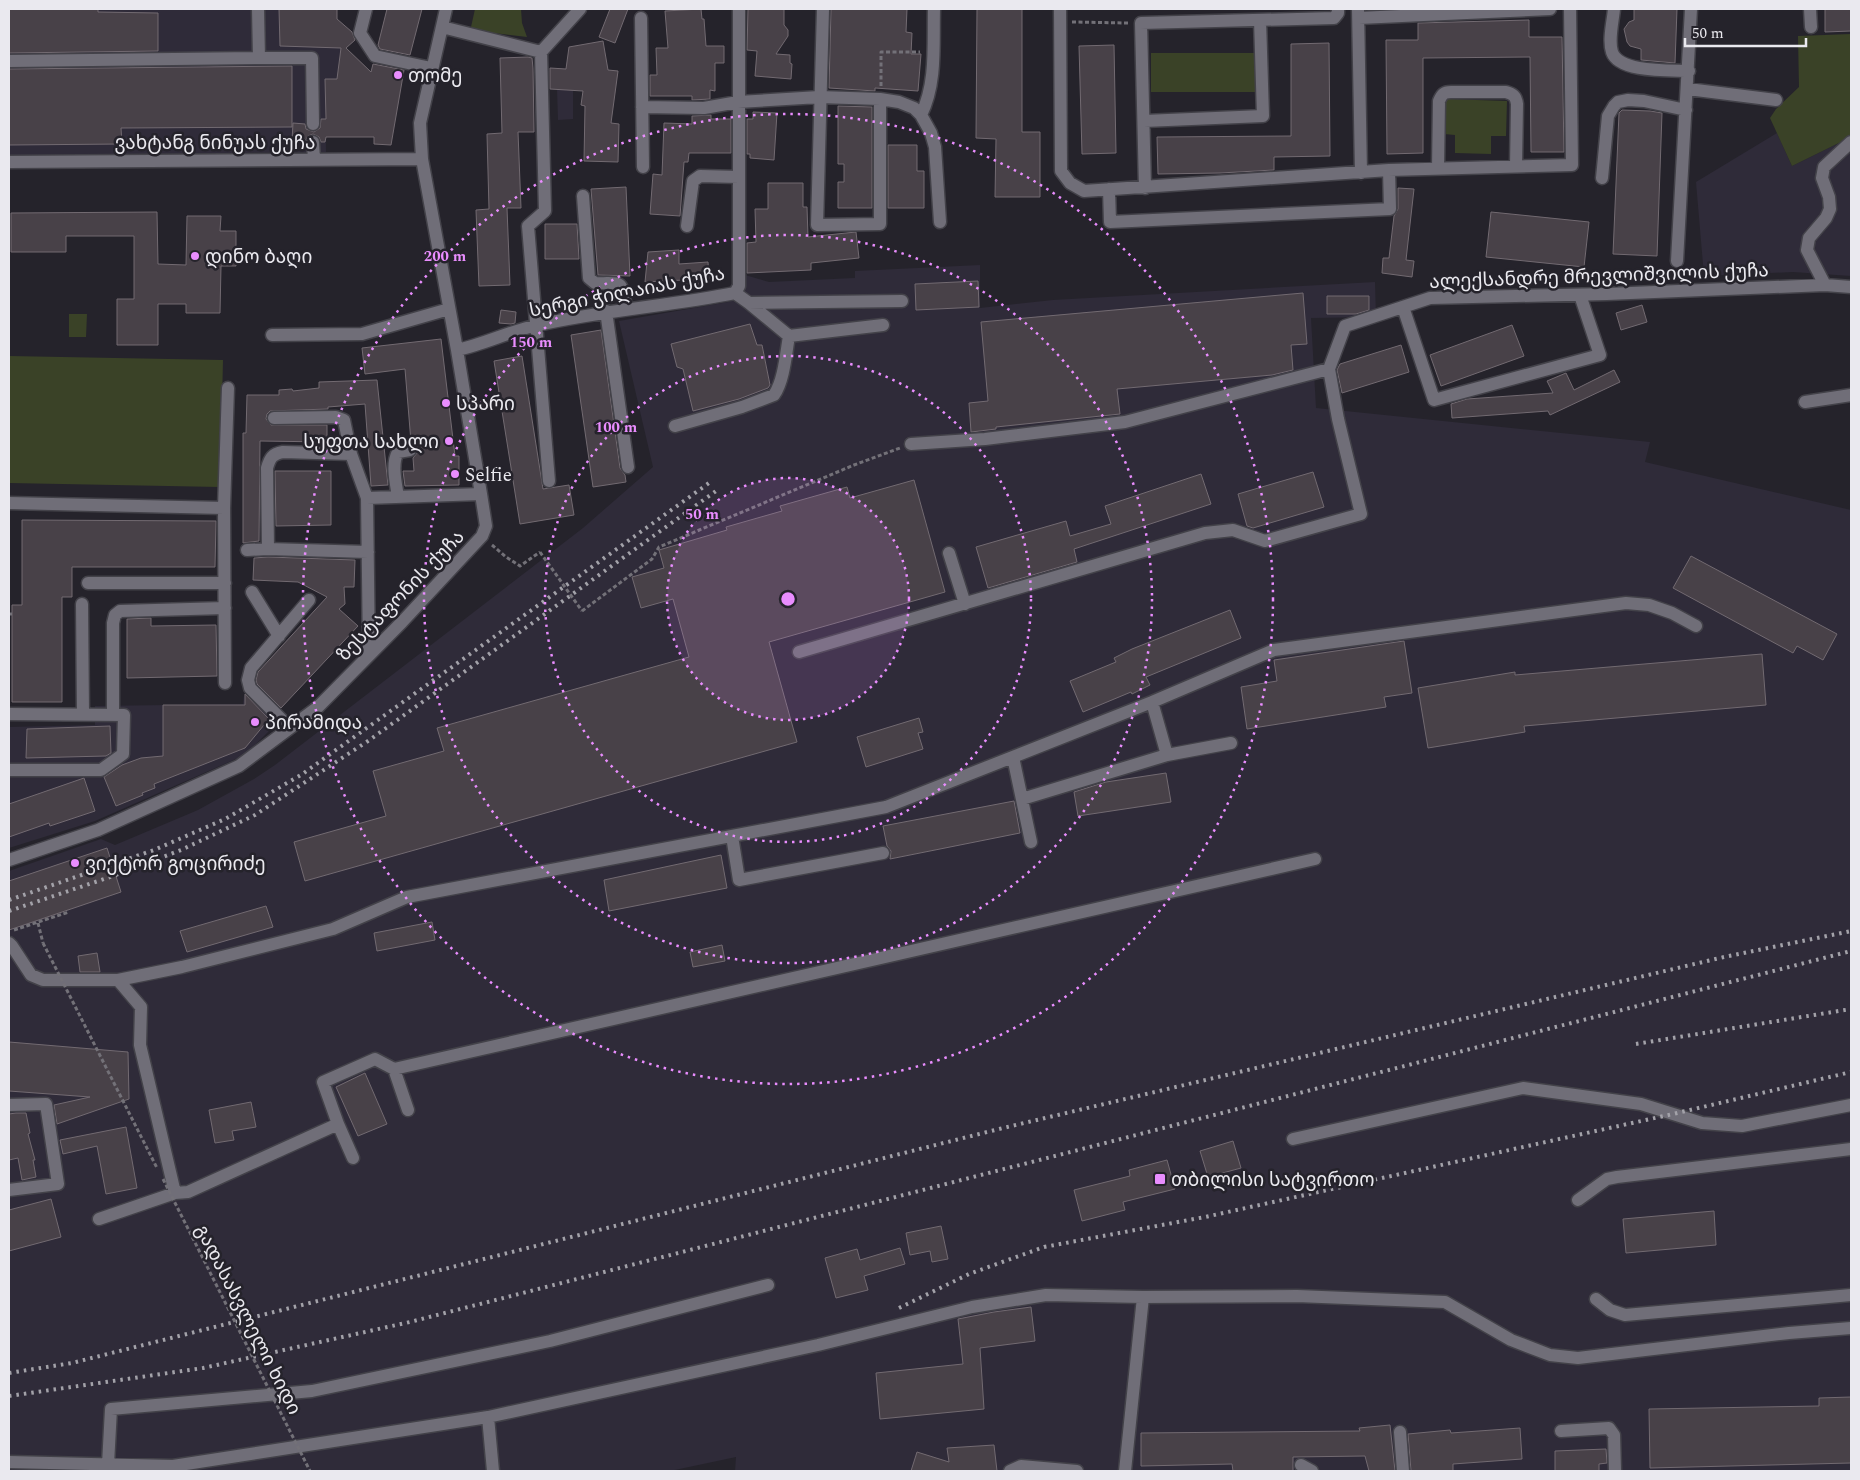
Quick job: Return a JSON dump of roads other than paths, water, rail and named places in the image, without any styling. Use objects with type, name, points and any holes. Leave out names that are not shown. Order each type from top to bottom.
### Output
[{"type":"street","points":[[258,9],[259,58]]},
{"type":"street","points":[[366,9],[360,33],[375,56],[432,68]]},
{"type":"street","name":"ზესტაფონის ქუჩა","points":[[9,860],[98,830],[239,766],[318,708],[482,536],[486,526],[481,494],[422,160],[420,123],[446,9]]},
{"type":"street","points":[[550,480],[528,226],[545,211],[541,52],[580,9]]},
{"type":"street","name":"სერგი ჭილაიას ქუჩა","points":[[457,350],[474,347],[536,326],[626,308],[735,293],[739,286],[739,9]]},
{"type":"street","points":[[823,9],[817,225],[880,224],[880,99]]},
{"type":"street","points":[[921,115],[927,104],[932,77],[934,9]]},
{"type":"street","points":[[1060,9],[1061,171],[1070,183],[1084,190],[1145,188],[1389,170],[1572,165],[1570,9]]},
{"type":"street","points":[[1145,188],[1141,23],[1334,18],[1338,13],[1338,9]]},
{"type":"street","points":[[1361,173],[1358,13],[1550,9]]},
{"type":"street","points":[[1614,9],[1612,51],[1615,57],[1622,63],[1635,68],[1688,71]]},
{"type":"street","points":[[1677,261],[1691,9]]},
{"type":"street","points":[[1810,9],[1810,27]]},
{"type":"street","points":[[641,18],[643,166]]},
{"type":"street","points":[[1144,121],[1263,116],[1260,20]]},
{"type":"street","points":[[442,27],[541,52]]},
{"type":"street","points":[[9,61],[312,58],[313,124]]},
{"type":"street","points":[[1688,89],[1776,100]]},
{"type":"street","points":[[1438,168],[1439,101],[1441,95],[1445,92],[1506,92],[1513,94],[1517,104],[1516,166]]},
{"type":"street","points":[[642,107],[704,108],[738,102],[820,97],[880,99],[899,102],[914,108],[921,115],[931,133],[935,147],[940,222]]},
{"type":"street","points":[[1602,178],[1608,116],[1618,102],[1628,100],[1686,110]]},
{"type":"street","points":[[313,142],[314,160]]},
{"type":"street","points":[[1825,285],[1807,250],[1809,238],[1826,218],[1830,209],[1829,197],[1822,178],[1824,167],[1851,142]]},
{"type":"street","name":"ვახტანგ ნინუას ქუჩა","points":[[9,162],[422,160]]},
{"type":"street","points":[[1109,189],[1110,222],[1390,209],[1389,170]]},
{"type":"street","points":[[688,226],[693,181],[696,177],[739,177]]},
{"type":"street","points":[[583,196],[589,278],[594,283],[613,282],[620,284],[623,289],[626,308]]},
{"type":"street","name":"ალექსანდრე მრევლიშვილის ქუჩა","points":[[1329,369],[1344,326],[1430,298],[1580,295],[1825,285],[1851,287]]},
{"type":"street","points":[[735,293],[789,336],[883,324]]},
{"type":"street","points":[[1403,306],[1434,400],[1600,355],[1580,295]]},
{"type":"street","points":[[749,303],[902,301]]},
{"type":"street","points":[[272,335],[362,334],[449,309]]},
{"type":"street","points":[[606,312],[628,467]]},
{"type":"street","points":[[675,426],[742,407],[774,395],[784,367],[789,336]]},
{"type":"street","points":[[799,652],[1205,533],[1234,530],[1265,540],[1361,514],[1338,419],[1329,369],[1125,422],[985,439],[911,444]]},
{"type":"street","points":[[225,683],[224,508],[228,388]]},
{"type":"street","points":[[1805,402],[1851,395]]},
{"type":"street","points":[[274,418],[341,417],[344,420],[352,454],[367,498],[369,654]]},
{"type":"street","points":[[398,497],[396,457],[398,452],[410,450]]},
{"type":"street","points":[[268,549],[267,468],[272,456],[275,453],[283,452],[352,454]]},
{"type":"street","points":[[367,498],[481,494]]},
{"type":"street","points":[[9,503],[224,508]]},
{"type":"street","points":[[247,550],[368,552]]},
{"type":"street","points":[[949,554],[965,604]]},
{"type":"street","points":[[88,583],[225,582]]},
{"type":"street","points":[[252,592],[279,636]]},
{"type":"street","points":[[290,728],[250,688],[248,680],[251,668],[309,600]]},
{"type":"street","points":[[9,943],[31,975],[43,980],[118,980],[182,967],[333,929],[407,897],[886,807],[1152,702],[1274,650],[1626,603],[1649,605],[1696,626]]},
{"type":"street","points":[[82,604],[83,714]]},
{"type":"street","points":[[113,715],[113,623],[116,614],[120,611],[225,608]]},
{"type":"street","points":[[1152,702],[1167,755]]},
{"type":"street","points":[[9,714],[124,715],[123,754],[101,770],[9,770]]},
{"type":"street","points":[[1022,798],[1167,755],[1231,742]]},
{"type":"street","points":[[1013,757],[1031,842]]},
{"type":"street","points":[[732,836],[738,880],[883,853]]},
{"type":"street","points":[[353,1158],[323,1082],[375,1059],[394,1069],[1315,859]]},
{"type":"street","points":[[118,980],[141,1007],[140,1046],[175,1193]]},
{"type":"street","points":[[394,1069],[408,1110]]},
{"type":"street","points":[[1293,1139],[1523,1088],[1641,1104],[1702,1123],[1742,1126],[1851,1105]]},
{"type":"street","points":[[9,1105],[46,1104],[58,1184],[9,1190]]},
{"type":"street","points":[[99,1219],[175,1193],[188,1192],[338,1124]]},
{"type":"street","points":[[1578,1200],[1607,1179],[1617,1177],[1851,1149]]},
{"type":"street","points":[[108,1464],[111,1409],[312,1391],[550,1340],[768,1285]]},
{"type":"street","points":[[9,1462],[172,1466],[488,1417],[818,1345],[972,1307],[1046,1295],[1143,1297],[1298,1296],[1445,1302],[1511,1340],[1550,1355],[1578,1358],[1789,1333],[1851,1328]]},
{"type":"street","points":[[1596,1299],[1610,1310],[1625,1315],[1851,1295]]},
{"type":"street","points":[[1125,1471],[1143,1297]]},
{"type":"street","points":[[488,1417],[492,1471]]},
{"type":"street","points":[[1561,1431],[1609,1428],[1614,1435],[1615,1471]]},
{"type":"street","points":[[1400,1432],[1402,1471]]},
{"type":"street","points":[[1010,1471],[1021,1466],[1077,1471]]},
{"type":"railway","points":[[9,900],[154,850],[225,819],[301,775],[709,483]]},
{"type":"railway","points":[[9,911],[116,875],[181,850],[255,815],[368,741],[716,491]]},
{"type":"railway","points":[[9,1373],[72,1363],[1003,1128],[1724,957],[1851,931]]},
{"type":"railway","points":[[9,1396],[203,1368],[410,1322],[1851,951]]},
{"type":"railway","points":[[1636,1044],[1851,1009]]},
{"type":"railway","points":[[899,1308],[969,1274],[1044,1247],[1205,1217],[1673,1114],[1851,1072]]},
{"type":"place","name":"თომე","points":[[398,75]]},
{"type":"place","name":"დინო ბაღი","points":[[195,256]]},
{"type":"place","name":"სპარი","points":[[446,403]]},
{"type":"place","name":"სუფთა სახლი","points":[[449,441]]},
{"type":"place","name":"Selfie","points":[[455,474]]},
{"type":"place","name":"პირამიდა","points":[[255,722]]},
{"type":"place","name":"ვიქტორ გოცირიძე","points":[[75,863]]},
{"type":"place","name":"თბილისი სატვირთო","points":[[1160,1179]]}]
